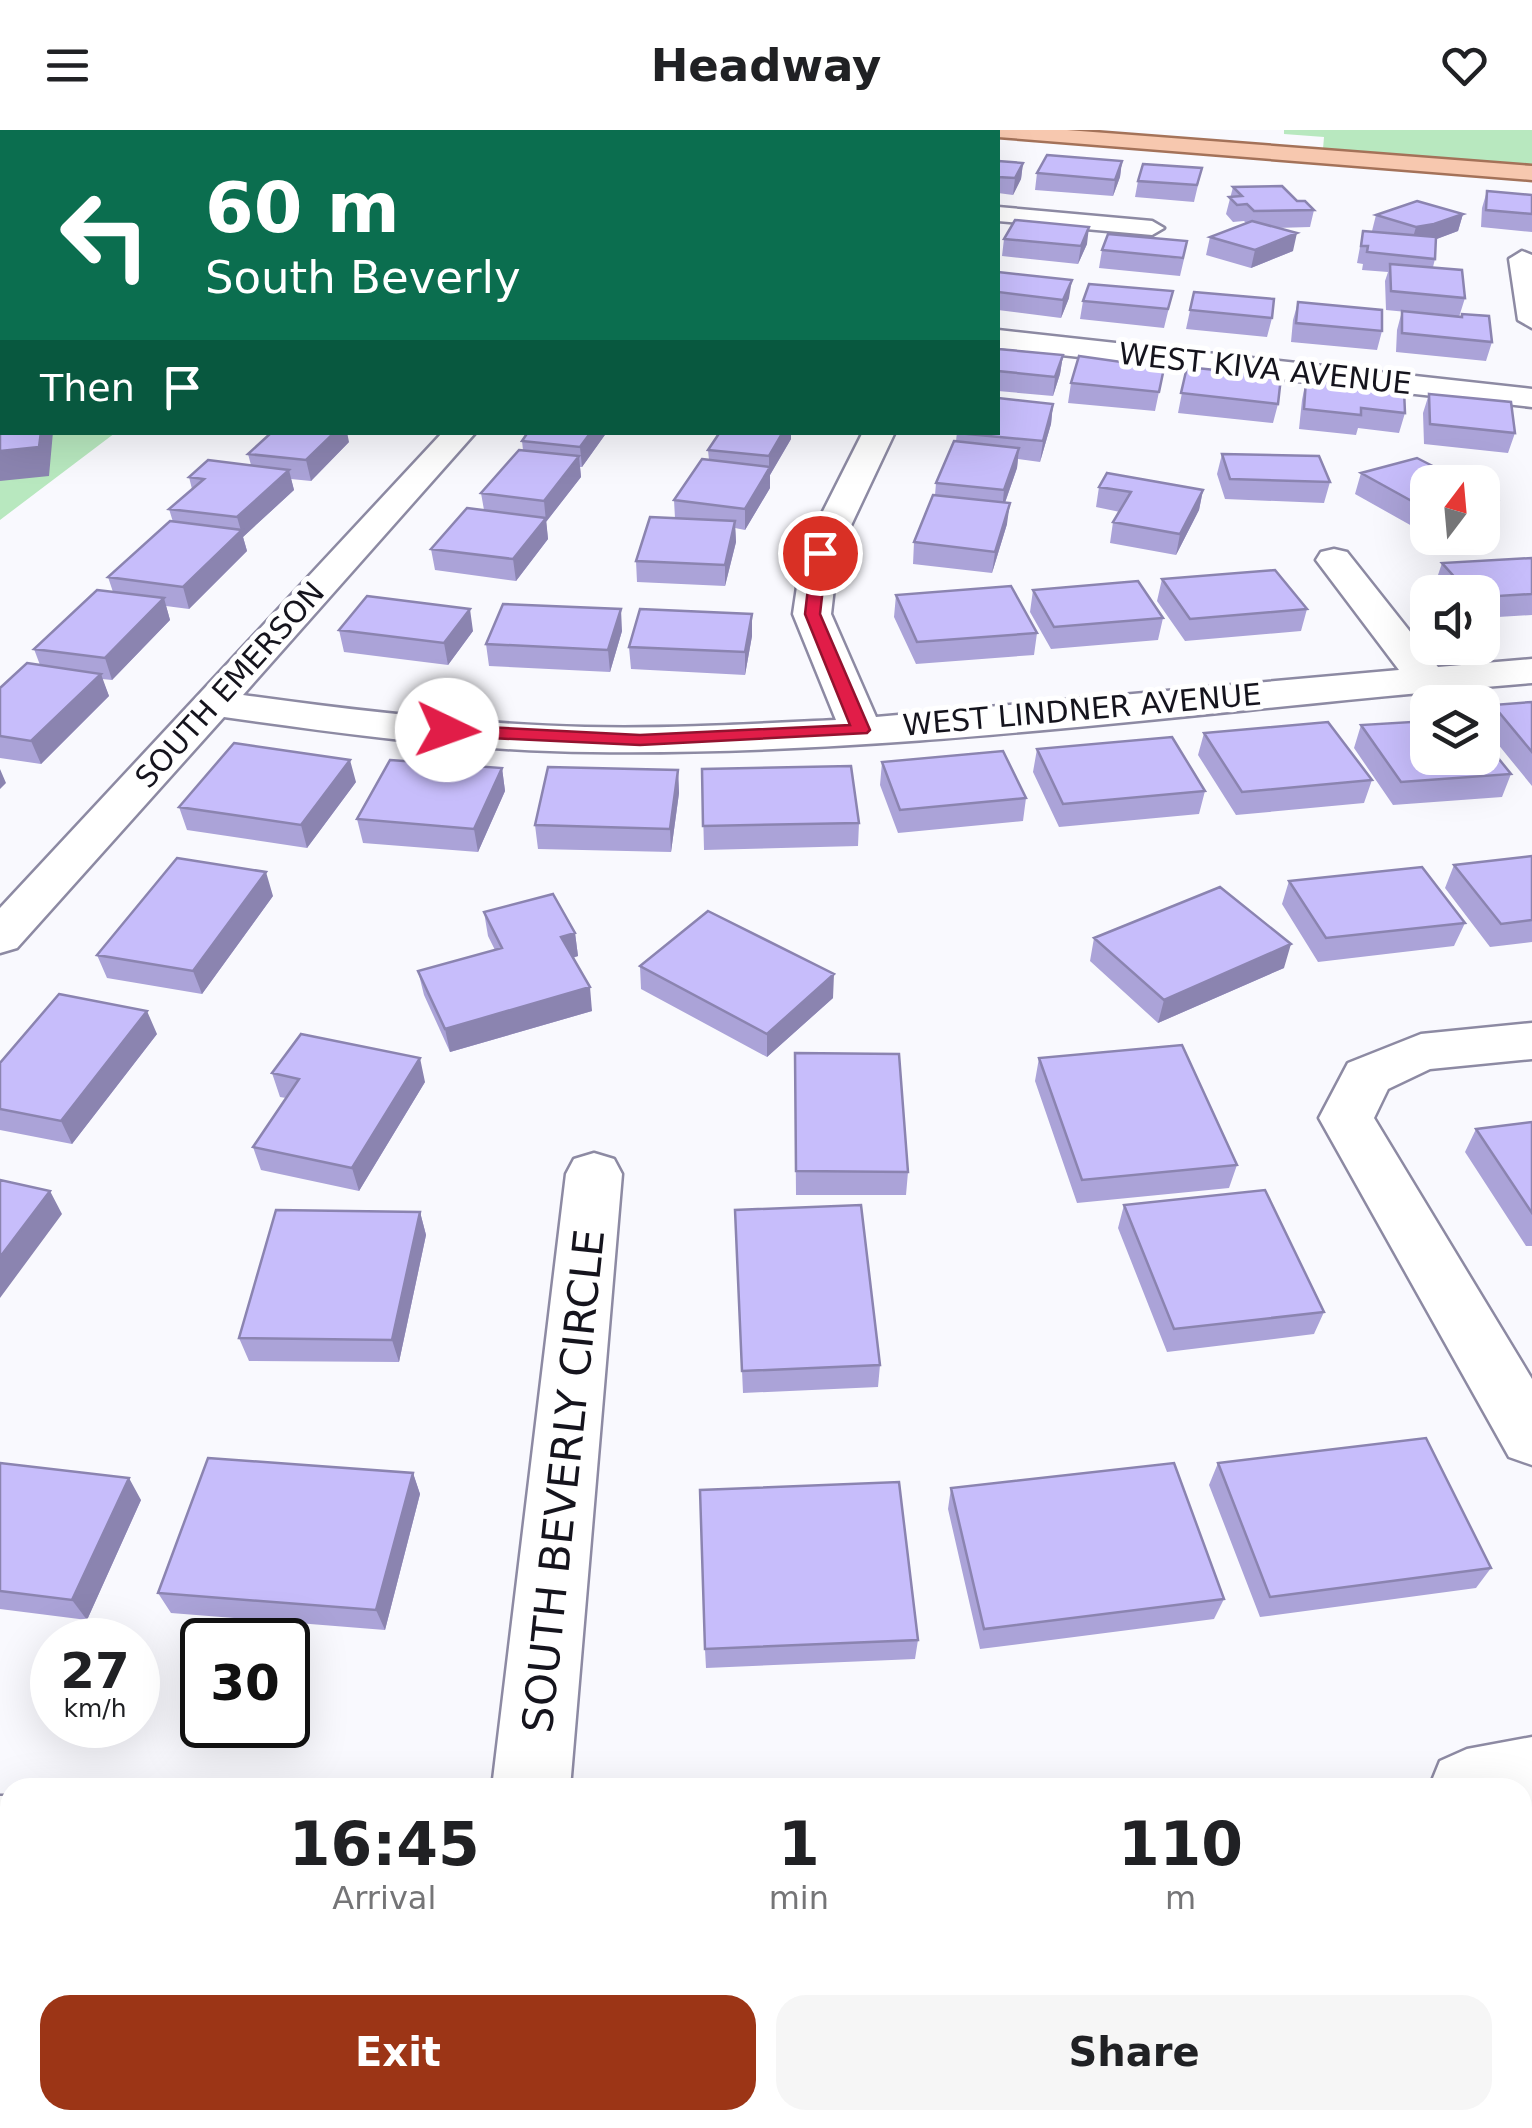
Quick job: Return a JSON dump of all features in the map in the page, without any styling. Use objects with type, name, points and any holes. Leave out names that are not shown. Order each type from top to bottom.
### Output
[{"type":"main road","points":[[1000,131],[1532,173]]},
{"type":"main road","points":[[1000,147],[1532,190]]},
{"type":"street","points":[[1000,214],[1152,228]]},
{"type":"street","points":[[1522,259],[1532,320]]},
{"type":"street","name":"WEST KIVA AVENUE","points":[[1000,340],[1532,398]]},
{"type":"street","name":"SOUTH EMERSON","points":[[0,937],[458,435]]},
{"type":"street","points":[[861,730],[812,614],[820,553],[877,435]]},
{"type":"street","points":[[1334,560],[1426,678]]},
{"type":"street","name":"WEST LINDNER AVENUE","points":[[213,702],[408,728],[640,740],[861,730],[1532,671]]},
{"type":"street","points":[[1532,1041],[1421,1052],[1367,1076],[1346,1118],[1532,1437]]},
{"type":"street","name":"SOUTH BEVERLY CIRCLE","points":[[532,1778],[594,1174]]},
{"type":"green space","points":[[1284,130],[1532,130],[1532,166],[1323,149],[1324,137],[1284,134]]},
{"type":"green space","points":[[51,435],[112,435],[0,520],[0,481]]},
{"type":"building","points":[[1047,155],[1122,161],[1115,180],[1037,173]]},
{"type":"building","points":[[1000,161],[1023,163],[1015,178],[1000,177]]},
{"type":"building","points":[[1143,164],[1202,168],[1197,185],[1138,181]]},
{"type":"building","points":[[1282,186],[1314,210],[1254,211],[1247,204],[1237,205],[1229,197],[1242,196],[1233,187]]},
{"type":"building","points":[[1487,191],[1532,195],[1532,214],[1486,210]]},
{"type":"building","points":[[1417,201],[1463,214],[1416,227],[1376,215]]},
{"type":"building","points":[[1015,220],[1089,227],[1081,246],[1004,239]]},
{"type":"building","points":[[1252,221],[1297,233],[1255,250],[1210,237]]},
{"type":"building","points":[[1363,231],[1436,237],[1435,259],[1367,252],[1368,246],[1361,246]]},
{"type":"building","points":[[1108,234],[1187,241],[1183,258],[1102,250]]},
{"type":"building","points":[[1390,264],[1462,270],[1465,298],[1391,291]]},
{"type":"building","points":[[1000,272],[1072,280],[1063,300],[1000,292]]},
{"type":"building","points":[[1089,284],[1173,291],[1168,309],[1083,301]]},
{"type":"building","points":[[1194,292],[1274,299],[1272,318],[1190,310]]},
{"type":"building","points":[[1298,302],[1382,310],[1382,331],[1296,323]]},
{"type":"building","points":[[1402,311],[1489,316],[1492,342],[1402,333]]},
{"type":"building","points":[[1000,349],[1063,355],[1055,377],[1000,371]]},
{"type":"building","points":[[1079,356],[1164,368],[1159,392],[1071,383]]},
{"type":"building","points":[[1187,367],[1281,377],[1278,404],[1181,393]]},
{"type":"building","points":[[1306,380],[1404,390],[1405,413],[1361,408],[1361,415],[1304,409]]},
{"type":"building","points":[[1429,394],[1511,402],[1515,433],[1430,424]]},
{"type":"building","points":[[1000,398],[1053,404],[1043,441],[978,435],[1000,435]]},
{"type":"building","points":[[0,435],[41,435],[39,447],[0,451]]},
{"type":"building","points":[[269,435],[332,435],[306,460],[248,454]]},
{"type":"building","points":[[526,435],[589,435],[580,447],[522,441]]},
{"type":"building","points":[[718,435],[781,435],[769,456],[708,450]]},
{"type":"building","points":[[954,441],[1019,448],[1004,490],[936,483]]},
{"type":"building","points":[[519,450],[579,456],[544,501],[481,493]]},
{"type":"building","points":[[1222,454],[1319,456],[1330,482],[1230,479]]},
{"type":"building","points":[[1417,458],[1431,465],[1410,465],[1410,500],[1361,473]]},
{"type":"building","points":[[702,459],[770,467],[745,509],[674,500]]},
{"type":"building","points":[[208,460],[289,470],[237,517],[169,509],[204,479],[189,477]]},
{"type":"building","points":[[1107,473],[1203,490],[1180,534],[1113,522],[1131,492],[1099,487]]},
{"type":"building","points":[[933,495],[1010,503],[995,552],[914,542]]},
{"type":"building","points":[[467,508],[546,518],[513,559],[431,549]]},
{"type":"building","points":[[650,517],[735,521],[725,565],[636,561]]},
{"type":"building","points":[[170,521],[242,530],[183,587],[108,577]]},
{"type":"building","points":[[1532,558],[1532,594],[1500,596],[1500,575],[1453,575],[1442,563]]},
{"type":"building","points":[[1275,570],[1307,609],[1190,619],[1162,579]]},
{"type":"building","points":[[1138,581],[1163,618],[1054,627],[1033,590]]},
{"type":"building","points":[[1011,586],[1037,633],[917,642],[896,595]]},
{"type":"building","points":[[97,590],[164,598],[105,658],[34,649]]},
{"type":"building","points":[[367,596],[470,609],[444,643],[339,630]]},
{"type":"building","points":[[503,604],[621,609],[608,650],[486,644]]},
{"type":"building","points":[[640,609],[752,614],[745,652],[629,647]]},
{"type":"building","points":[[27,663],[101,674],[31,741],[0,736],[0,688]]},
{"type":"building","points":[[1532,702],[1532,752],[1500,713],[1500,704]]},
{"type":"building","points":[[1328,722],[1372,780],[1242,792],[1204,733]]},
{"type":"building","points":[[1410,722],[1410,775],[1497,775],[1401,782],[1361,725]]},
{"type":"building","points":[[1172,737],[1205,791],[1063,804],[1037,749]]},
{"type":"building","points":[[234,743],[350,760],[301,825],[179,807]]},
{"type":"building","points":[[1003,751],[1026,798],[900,810],[882,762]]},
{"type":"building","points":[[390,760],[502,768],[474,829],[357,819]]},
{"type":"building","points":[[1500,760],[1511,774],[1500,775]]},
{"type":"building","points":[[851,766],[859,823],[703,826],[702,769]]},
{"type":"building","points":[[548,767],[678,770],[670,829],[535,825]]},
{"type":"building","points":[[1532,856],[1532,920],[1501,924],[1454,865]]},
{"type":"building","points":[[177,858],[266,872],[193,971],[97,955]]},
{"type":"building","points":[[1422,867],[1465,923],[1326,938],[1289,881]]},
{"type":"building","points":[[1220,887],[1291,944],[1164,1000],[1094,938]]},
{"type":"building","points":[[553,894],[575,933],[561,937],[590,987],[445,1029],[418,971],[502,948],[484,912]]},
{"type":"building","points":[[708,911],[834,974],[767,1034],[640,966]]},
{"type":"building","points":[[59,994],[147,1011],[61,1121],[0,1109],[0,1063]]},
{"type":"building","points":[[301,1034],[420,1058],[352,1168],[253,1147],[299,1079],[272,1073]]},
{"type":"building","points":[[1182,1045],[1237,1165],[1082,1180],[1039,1058]]},
{"type":"building","points":[[795,1053],[899,1054],[908,1172],[796,1171]]},
{"type":"building","points":[[1532,1122],[1532,1213],[1476,1129]]},
{"type":"building","points":[[0,1180],[50,1191],[0,1257]]},
{"type":"building","points":[[1265,1190],[1324,1312],[1174,1329],[1124,1205]]},
{"type":"building","points":[[861,1205],[880,1365],[742,1371],[735,1210]]},
{"type":"building","points":[[276,1210],[420,1212],[392,1340],[239,1338]]},
{"type":"building","points":[[1426,1438],[1491,1568],[1270,1597],[1218,1463]]},
{"type":"building","points":[[208,1458],[413,1473],[376,1610],[158,1593]]},
{"type":"building","points":[[0,1463],[129,1478],[72,1600],[0,1591]]},
{"type":"building","points":[[1174,1463],[1224,1599],[984,1629],[951,1488]]},
{"type":"building","points":[[899,1482],[918,1640],[705,1649],[700,1490]]},
{"type":"route","points":[[447,730],[640,740],[861,730],[812,614],[820,553]]}]
